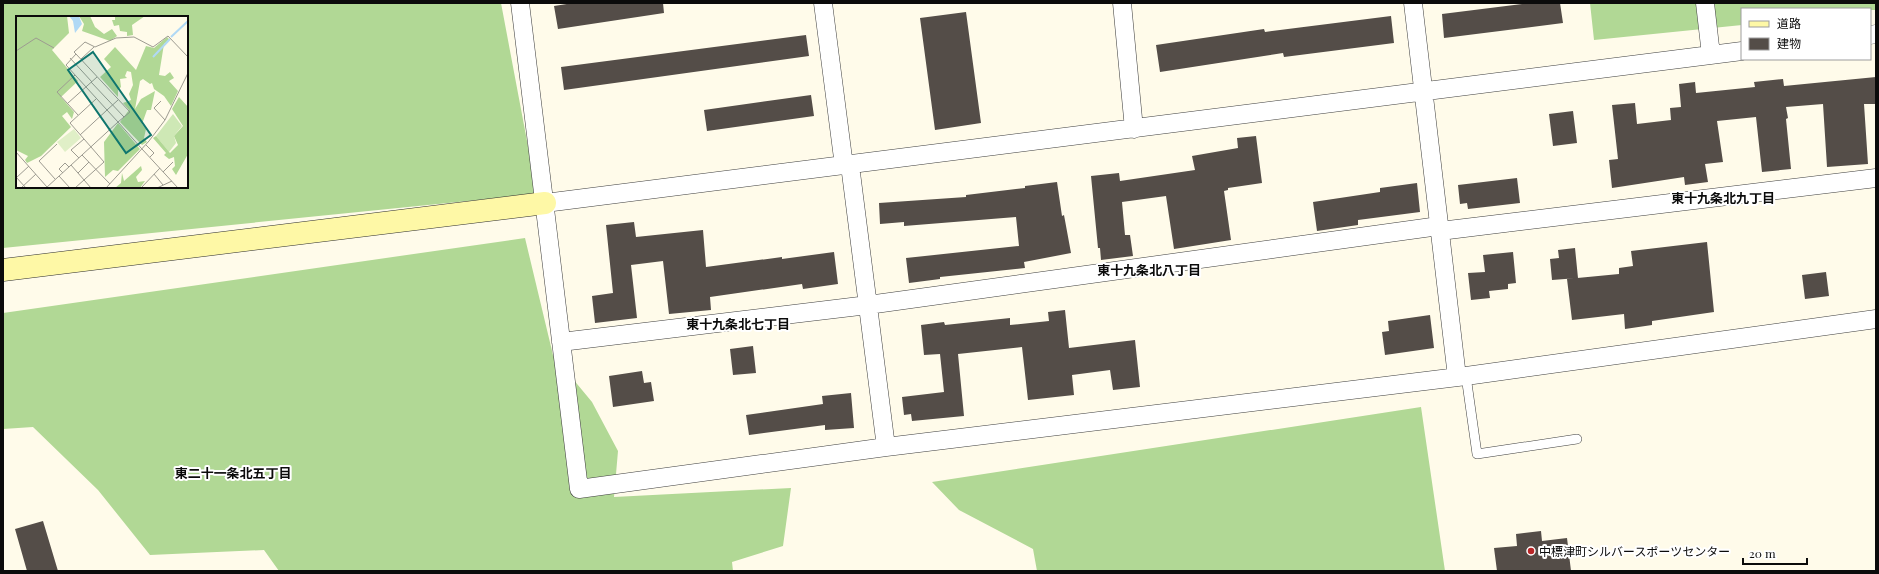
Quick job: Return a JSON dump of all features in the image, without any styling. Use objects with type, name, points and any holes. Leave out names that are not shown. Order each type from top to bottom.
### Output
[{"type":"street","points":[[520,3],[579,488],[886,447],[1461,376],[1876,318]]},
{"type":"street","points":[[823,3],[868,305],[886,447]]},
{"type":"street","points":[[1122,3],[1134,129]]},
{"type":"street","points":[[1413,3],[1440,228],[1461,376]]},
{"type":"street","points":[[1705,3],[1711,55]]},
{"type":"street","points":[[3,270],[847,166],[1423,90],[1741,51]]},
{"type":"street","points":[[561,342],[868,305],[1440,228],[1876,178]]},
{"type":"lane","points":[[1461,376],[1477,454],[1577,439]]},
{"type":"green space","points":[[3,3],[501,3],[537,194],[3,248]]},
{"type":"green space","points":[[1590,3],[1876,3],[1876,10],[1871,10],[1871,8],[1741,8],[1741,25],[1594,40]]},
{"type":"green space","points":[[525,238],[553,355],[592,402],[618,451],[614,497],[791,488],[783,546],[732,562],[733,571],[279,571],[264,550],[150,555],[98,490],[33,427],[3,429],[3,313]]},
{"type":"green space","points":[[1421,407],[1445,571],[1037,571],[1033,549],[959,510],[932,482]]},
{"type":"building","points":[[573,3],[663,3],[664,13],[558,29],[554,6]]},
{"type":"building","points":[[1530,3],[1560,3],[1563,23],[1444,38],[1442,14]]},
{"type":"building","points":[[966,12],[981,123],[935,130],[920,18]]},
{"type":"building","points":[[1391,16],[1394,43],[1284,57],[1283,53],[1160,72],[1156,45],[1264,29],[1265,32]]},
{"type":"building","points":[[806,35],[809,56],[564,90],[561,67]]},
{"type":"building","points":[[1876,77],[1876,104],[1864,104],[1868,164],[1827,167],[1823,104],[1786,107],[1791,169],[1762,172],[1756,117],[1717,121],[1723,162],[1705,164],[1708,182],[1685,185],[1684,177],[1612,188],[1609,160],[1618,159],[1612,105],[1635,103],[1637,124],[1671,120],[1670,108],[1681,107],[1679,84],[1695,82],[1696,93],[1755,87],[1754,82],[1783,79],[1784,86]]},
{"type":"building","points":[[811,95],[814,116],[707,131],[704,110]]},
{"type":"building","points":[[1573,111],[1577,143],[1553,146],[1549,114]]},
{"type":"building","points":[[1256,136],[1262,183],[1228,188],[1228,190],[1224,191],[1231,240],[1174,249],[1166,196],[1122,202],[1125,235],[1130,235],[1133,256],[1101,260],[1100,248],[1098,248],[1091,176],[1119,173],[1120,181],[1195,170],[1192,156],[1238,148],[1237,138]]},
{"type":"building","points":[[1517,178],[1520,203],[1468,209],[1467,203],[1460,204],[1458,185]]},
{"type":"building","points":[[1057,182],[1062,216],[1064,215],[1071,253],[1024,262],[1025,268],[940,277],[940,279],[909,283],[906,258],[1019,246],[1016,217],[904,226],[904,222],[880,224],[879,203],[966,197],[966,195],[1025,188],[1025,186]]},
{"type":"building","points":[[1417,183],[1420,212],[1358,220],[1358,225],[1317,231],[1313,202],[1380,192],[1380,188]]},
{"type":"building","points":[[634,222],[636,237],[703,230],[706,267],[834,252],[838,284],[803,289],[802,284],[710,297],[711,310],[669,314],[663,261],[631,265],[637,318],[595,323],[592,296],[613,293],[606,225]]},
{"type":"building","points":[[1707,242],[1714,312],[1652,321],[1652,325],[1625,329],[1624,314],[1572,320],[1567,279],[1619,274],[1619,268],[1633,266],[1631,251]]},
{"type":"building","points":[[1575,248],[1578,278],[1552,280],[1550,259],[1559,258],[1558,250]]},
{"type":"building","points":[[1513,252],[1516,283],[1508,284],[1508,289],[1489,291],[1490,298],[1471,300],[1468,273],[1485,272],[1483,255]]},
{"type":"building","points":[[1826,272],[1829,296],[1805,299],[1802,275]]},
{"type":"building","points":[[1065,310],[1069,348],[1135,340],[1140,387],[1113,390],[1110,370],[1072,375],[1074,395],[1028,400],[1022,347],[958,354],[964,416],[912,421],[911,414],[904,415],[902,397],[944,392],[940,354],[924,355],[921,325],[944,322],[945,325],[1010,318],[1010,325],[1049,321],[1048,312]]},
{"type":"building","points":[[1430,315],[1434,348],[1385,355],[1382,332],[1389,331],[1388,321]]},
{"type":"building","points":[[753,346],[756,373],[733,375],[730,349]]},
{"type":"building","points":[[642,371],[644,383],[651,382],[654,401],[613,407],[609,376]]},
{"type":"building","points":[[851,393],[854,428],[825,430],[825,425],[749,435],[746,415],[823,404],[822,396]]},
{"type":"building","points":[[43,521],[58,571],[27,571],[15,529]]},
{"type":"building","name":"中標津町シルバースポーツセンター","points":[[1541,531],[1542,541],[1567,538],[1571,571],[1497,571],[1494,548],[1517,546],[1516,534]]},
{"type":"place","name":"中標津町シルバースポーツセンター","points":[[1531,551]]},
{"type":"district","name":"東十九条北九丁目","points":[[1723,197]]},
{"type":"district","name":"東十九条北八丁目","points":[[1149,269]]},
{"type":"district","name":"東十九条北七丁目","points":[[738,323]]},
{"type":"district","name":"東二十一条北五丁目","points":[[233,472]]}]
